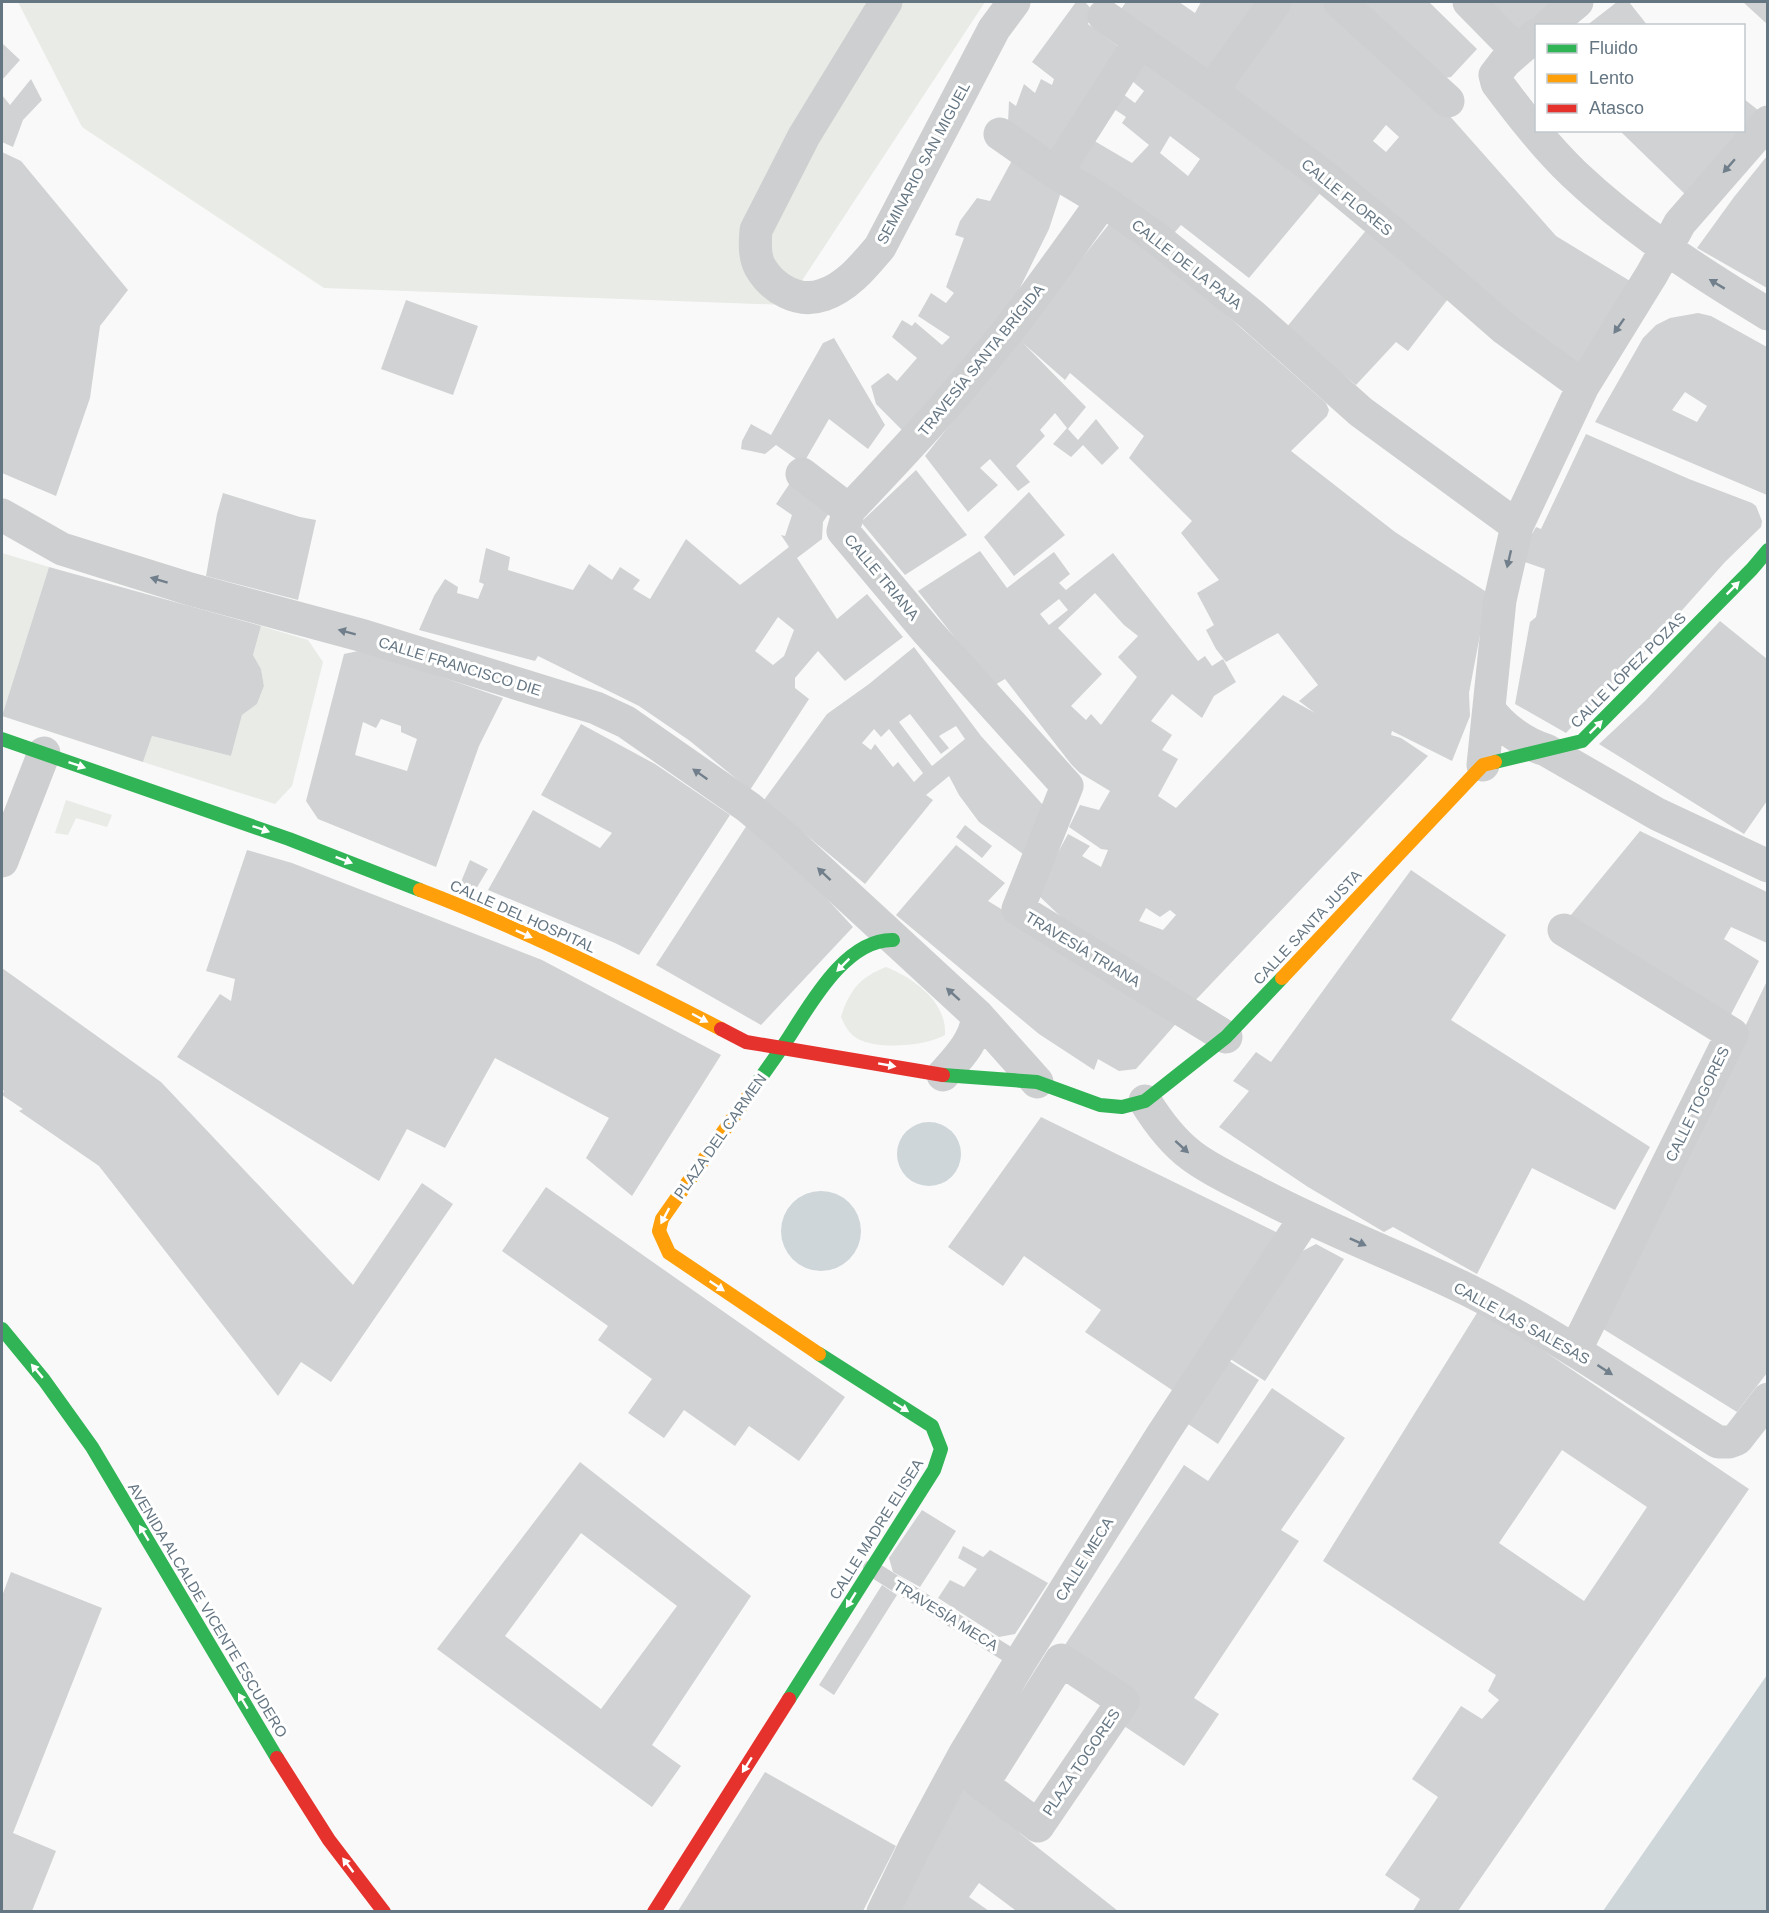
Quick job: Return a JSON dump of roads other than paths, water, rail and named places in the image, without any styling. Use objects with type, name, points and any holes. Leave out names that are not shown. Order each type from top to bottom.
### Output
[{"type":"street","name":"SEMINARIO SAN MIGUEL","points":[[886,2],[804,136],[756,230],[755,247],[759,266],[776,287],[800,298],[822,296],[845,283],[880,247],[994,29],[1014,2]]},
{"type":"street","points":[[1211,91],[1275,2]]},
{"type":"street","points":[[1340,2],[1448,101]]},
{"type":"street","points":[[1469,2],[1533,37],[1505,62],[1495,75],[1497,83],[1533,130],[1574,173],[1618,213],[1704,275],[1767,314]]},
{"type":"street","points":[[1549,24],[1577,2]]},
{"type":"street","name":"CALLE FLORES","points":[[1104,16],[1211,91],[1325,177],[1505,329],[1583,386]]},
{"type":"street","points":[[1056,173],[1140,41]]},
{"type":"street","points":[[1483,765],[1500,600],[1517,526],[1583,386],[1680,223],[1767,122]]},
{"type":"street","name":"CALLE DE LA PAJA","points":[[1000,134],[1056,173],[1102,201],[1194,266],[1361,412],[1517,526]]},
{"type":"street","name":"TRAVESÍA SANTA BRÍGIDA","points":[[849,510],[918,437],[983,361],[1045,282],[1102,201]]},
{"type":"street","name":"CALLE TRIANA","points":[[802,474],[849,510],[843,531],[926,630]]},
{"type":"street","name":"CALLE FRANCISCO DIE","points":[[2,515],[62,549],[190,589],[364,636],[596,708],[626,722],[748,807],[784,837],[978,1016],[1037,1082]]},
{"type":"street","name":"CALLE LÓPEZ POZAS","points":[[1483,765],[1582,741],[1752,569],[1767,550]]},
{"type":"street","name":"TRAVESÍA TRIANA","points":[[926,630],[1067,786],[1018,909],[1226,1037]]},
{"type":"street","points":[[1489,709],[1503,724],[1531,744],[1546,750],[1658,814],[1767,866]]},
{"type":"street","name":"CALLE DEL HOSPITAL","points":[[2,739],[289,839],[465,907],[633,983],[746,1042],[794,1040],[943,1075],[1037,1082],[1100,1105],[1122,1107],[1145,1101]]},
{"type":"street","points":[[2,861],[44,753]]},
{"type":"street","name":"CALLE SANTA JUSTA","points":[[1145,1101],[1226,1037],[1483,765]]},
{"type":"street","name":"CALLE TOGORES","points":[[1564,930],[1732,1034],[1575,1351]]},
{"type":"street","name":"PLAZA DEL CARMEN","points":[[669,1253],[659,1232],[662,1219],[794,1040],[828,980],[856,953],[879,939],[893,940]]},
{"type":"street","points":[[943,1075],[966,1050],[977,1025],[978,1016]]},
{"type":"street","name":"CALLE LAS SALESAS","points":[[1145,1101],[1164,1128],[1193,1157],[1305,1218],[1470,1292],[1575,1351],[1718,1442],[1737,1439],[1767,1399]]},
{"type":"street","name":"CALLE MECA","points":[[883,1911],[964,1755],[1020,1662],[1162,1435],[1305,1218]]},
{"type":"street","name":"CALLE MADRE ELISEA","points":[[654,1911],[934,1470],[941,1449],[932,1426],[852,1376],[669,1253]]},
{"type":"street","name":"AVENIDA ALCALDE VICENTE ESCUDERO","points":[[2,1329],[44,1380],[92,1447],[329,1840],[384,1911]]},
{"type":"street","name":"PLAZA TOGORES","points":[[1061,1660],[1123,1701],[1038,1826],[978,1781],[991,1771],[1061,1660]]},
{"type":"lane","name":"TRAVESÍA MECA","points":[[871,1568],[1020,1662]]}]
